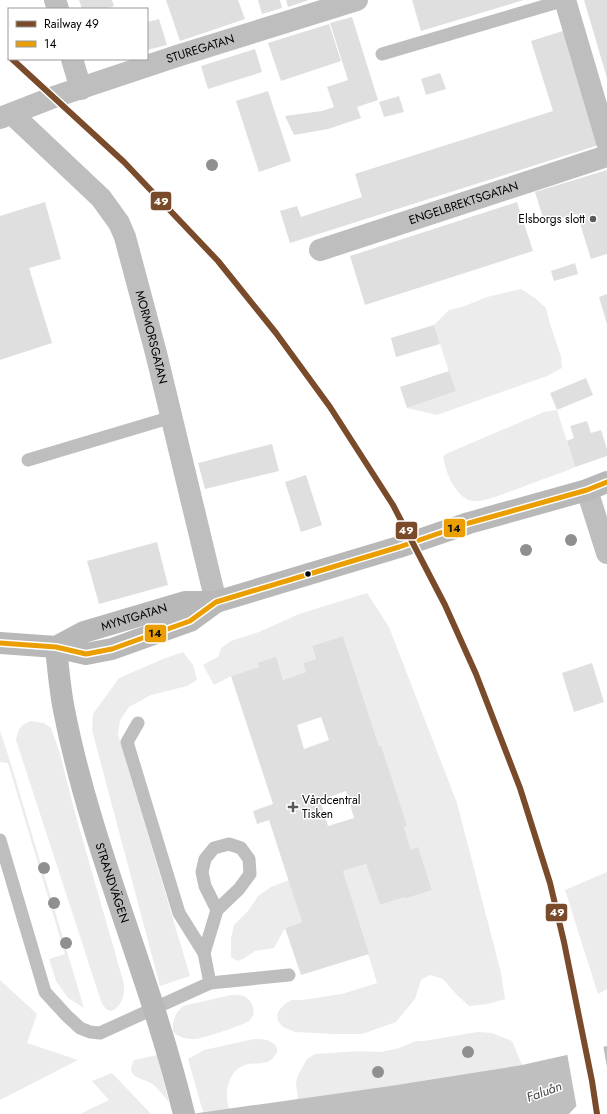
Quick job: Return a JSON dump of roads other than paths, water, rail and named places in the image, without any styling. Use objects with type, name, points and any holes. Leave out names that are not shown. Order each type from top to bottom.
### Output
[{"type":"street","name":"STUREGATAN","points":[[6,116],[54,97],[177,56],[357,0]]},
{"type":"street","points":[[565,0],[607,142]]},
{"type":"street","points":[[72,60],[81,88]]},
{"type":"street","name":"MORMORSGATAN","points":[[6,116],[101,198],[119,223],[125,237],[144,303],[216,602]]},
{"type":"street","name":"ENGELBREKTSGATAN","points":[[320,250],[607,156]]},
{"type":"street","points":[[597,486],[607,553]]},
{"type":"street","name":"MYNTGATAN","points":[[0,643],[56,647],[86,654],[112,649],[190,621],[216,602],[469,523],[597,486]]},
{"type":"street","name":"STRANDVÄGEN","points":[[56,647],[64,709],[77,769],[103,855],[154,1009],[183,1110]]},
{"type":"lane","points":[[382,54],[565,0]]},
{"type":"lane","points":[[28,460],[172,417]]},
{"type":"lane","points":[[138,723],[127,742],[179,913],[204,953],[210,984]]},
{"type":"lane","points":[[0,840],[45,992],[80,1028],[90,1032],[100,1033],[210,984],[289,975]]},
{"type":"lane","points":[[204,953],[217,910],[239,889],[250,874],[249,859],[242,848],[228,844],[214,848],[205,859],[202,872],[206,886],[217,910]]},
{"type":"water","name":"Faluån","points":[[607,1046],[607,1095],[581,1101],[569,1114],[191,1114],[390,1086],[522,1065]]},
{"type":"rail line","name":"49","points":[[13,60],[124,162],[218,261],[276,333],[330,407],[393,505],[445,605],[476,674],[520,788],[550,883],[564,942],[592,1081],[597,1114]]},
{"type":"place","name":"Elsborgs slott","points":[[593,219]]},
{"type":"place","name":"Vårdcentral Tisken","points":[[293,807]]}]
